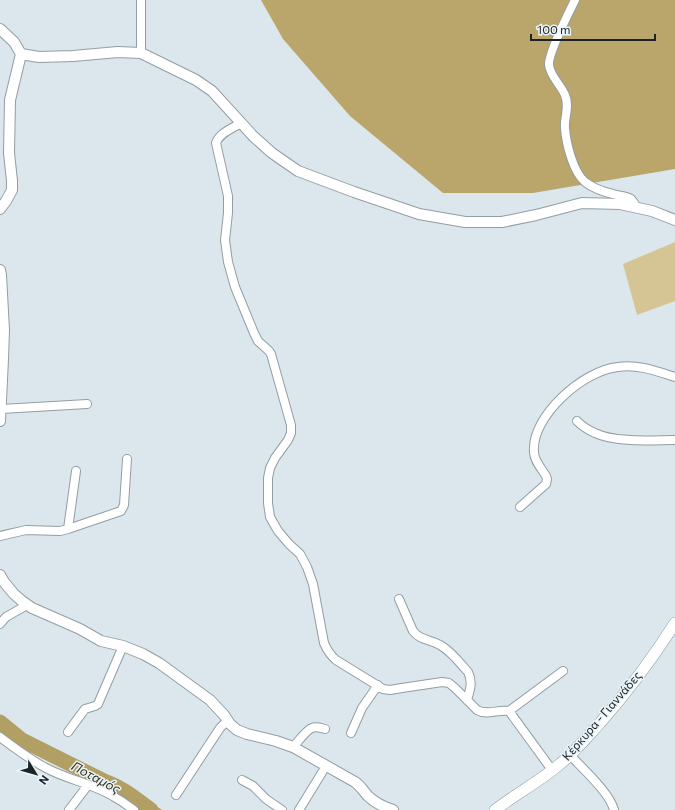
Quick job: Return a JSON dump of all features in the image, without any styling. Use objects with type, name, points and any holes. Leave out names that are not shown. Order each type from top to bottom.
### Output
[{"type":"main road","name":"Κέρκυρα - Γιαννάδες","points":[[495,810],[552,770],[588,737],[632,685],[663,643],[675,623]]},
{"type":"street","points":[[141,0],[142,53]]},
{"type":"street","points":[[575,0],[550,56],[549,65],[552,74],[565,96],[568,108],[565,127],[569,153],[579,174],[585,181],[608,193],[628,198],[636,207]]},
{"type":"street","points":[[0,29],[14,42],[21,54],[10,100],[12,190],[0,209]]},
{"type":"street","points":[[21,54],[39,57],[118,52],[142,53],[196,80],[212,91],[253,136],[272,153],[298,171],[419,214],[465,222],[502,222],[582,203],[620,204],[652,211],[675,220]]},
{"type":"street","points":[[241,123],[220,136],[216,142],[228,196],[226,240],[228,262],[235,287],[254,334],[258,341],[271,354],[291,425],[291,432],[288,440],[275,458],[270,468],[268,478],[268,503],[270,517],[278,532],[300,554],[307,567],[313,584],[324,643],[327,650],[336,660],[383,689],[390,690],[442,682],[449,683],[477,710],[485,714],[504,710],[510,711],[552,770]]},
{"type":"street","points":[[0,270],[4,330],[0,421]]},
{"type":"street","points":[[520,507],[546,484],[547,479],[534,456],[534,441],[540,425],[546,415],[559,400],[582,381],[597,372],[617,367],[633,366],[646,368],[675,377]]},
{"type":"street","points":[[1,409],[87,404]]},
{"type":"street","points":[[577,421],[596,433],[608,437],[626,440],[675,440]]},
{"type":"street","points":[[0,536],[26,530],[60,531],[119,512],[122,510],[124,505],[127,459]]},
{"type":"street","points":[[68,529],[76,471]]},
{"type":"street","points":[[0,575],[14,594],[27,605],[80,629],[101,641],[123,646],[144,654],[210,700],[232,727],[247,734],[294,747],[360,785],[368,796],[391,810]]},
{"type":"street","points":[[399,598],[416,635],[442,646],[468,672],[471,690],[467,700]]},
{"type":"street","points":[[0,624],[6,617],[27,605]]},
{"type":"street","points":[[68,732],[85,709],[98,704],[123,646]]},
{"type":"street","points":[[510,711],[563,671]]},
{"type":"street","points":[[352,733],[362,708],[378,686]]},
{"type":"street","points":[[176,795],[220,728],[227,721]]},
{"type":"street","points":[[294,747],[312,728],[317,727],[325,729]]},
{"type":"street","points":[[0,737],[23,754],[46,768],[116,797],[134,810]]},
{"type":"street","points":[[570,755],[604,791],[613,805],[614,810]]},
{"type":"street","points":[[299,810],[326,766]]},
{"type":"street","points":[[242,780],[253,786],[266,799],[282,810]]},
{"type":"street","points":[[69,810],[88,785]]},
{"type":"shaded area","points":[[261,0],[675,0],[675,169],[533,193],[443,193],[350,116],[283,39]]},
{"type":"shaded area","points":[[675,242],[675,301],[637,315],[623,264]]},
{"type":"shaded area","points":[[120,781],[162,810],[143,810],[119,793],[114,785]]},
{"type":"waterway","name":"Ποταμός","points":[[0,722],[22,740],[117,787],[151,810]]}]
